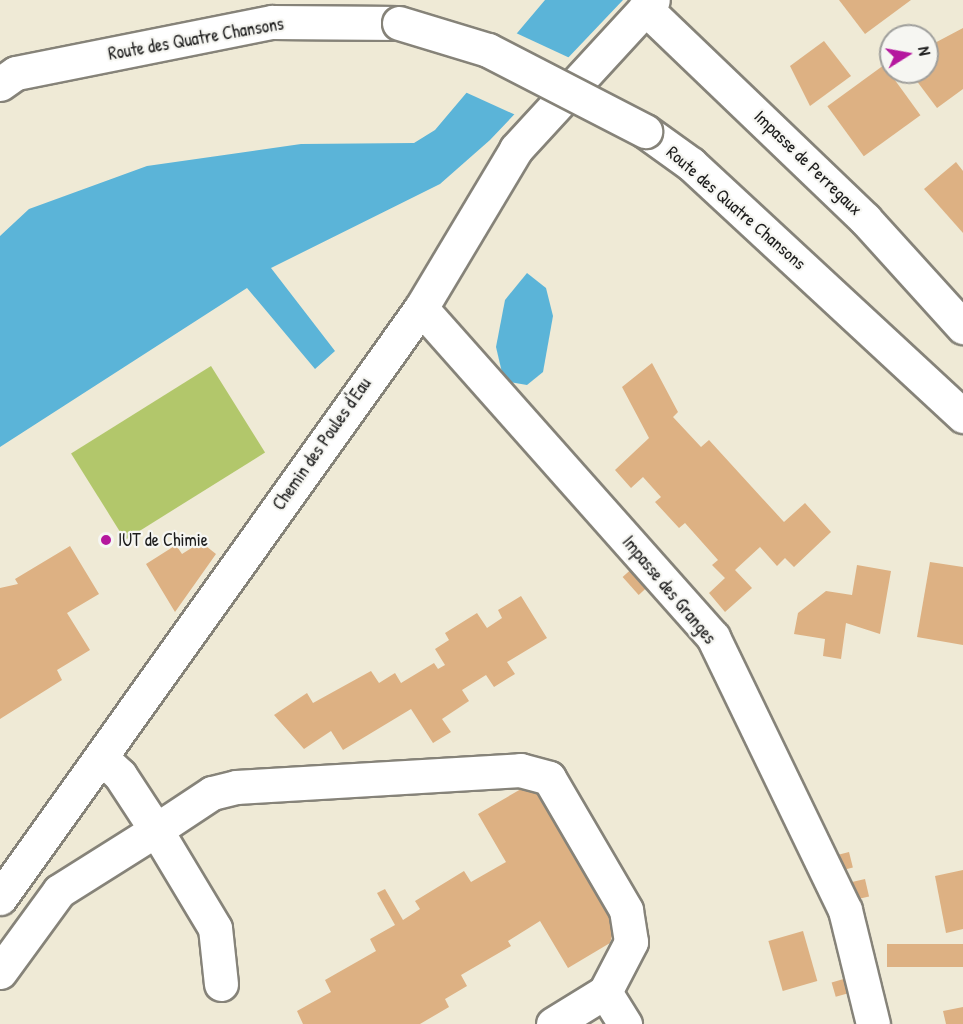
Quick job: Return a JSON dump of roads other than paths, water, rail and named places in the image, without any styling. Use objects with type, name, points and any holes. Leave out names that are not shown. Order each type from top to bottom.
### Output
[{"type":"street","name":"Chemin des Poules d'Eau","points":[[0,898],[421,308],[516,149],[649,4]]},
{"type":"street","name":"Impasse de Perregaux","points":[[649,4],[865,219],[963,327]]},
{"type":"street","name":"Route des Quatre Chansons","points":[[5,74],[272,22],[363,19],[399,23],[488,50],[645,131],[691,164],[963,416]]},
{"type":"street","name":"Impasse des Granges","points":[[421,308],[713,637],[845,910],[873,1024]]},
{"type":"street","points":[[101,757],[120,775],[215,928],[221,984]]},
{"type":"street","points":[[0,972],[59,891],[212,793],[236,787],[520,770],[549,778],[626,910],[631,942],[605,992],[553,1024]]},
{"type":"street","points":[[605,992],[625,1024]]},
{"type":"water","points":[[545,0],[623,0],[490,140],[440,184],[271,268],[335,351],[315,369],[247,288],[0,447],[0,236],[29,209],[147,166],[301,144],[414,143],[435,130]]},
{"type":"water","points":[[527,273],[546,288],[553,316],[543,372],[527,385],[504,381],[496,347],[505,300]]},
{"type":"place","name":"IUT de Chimie","points":[[106,540]]}]
